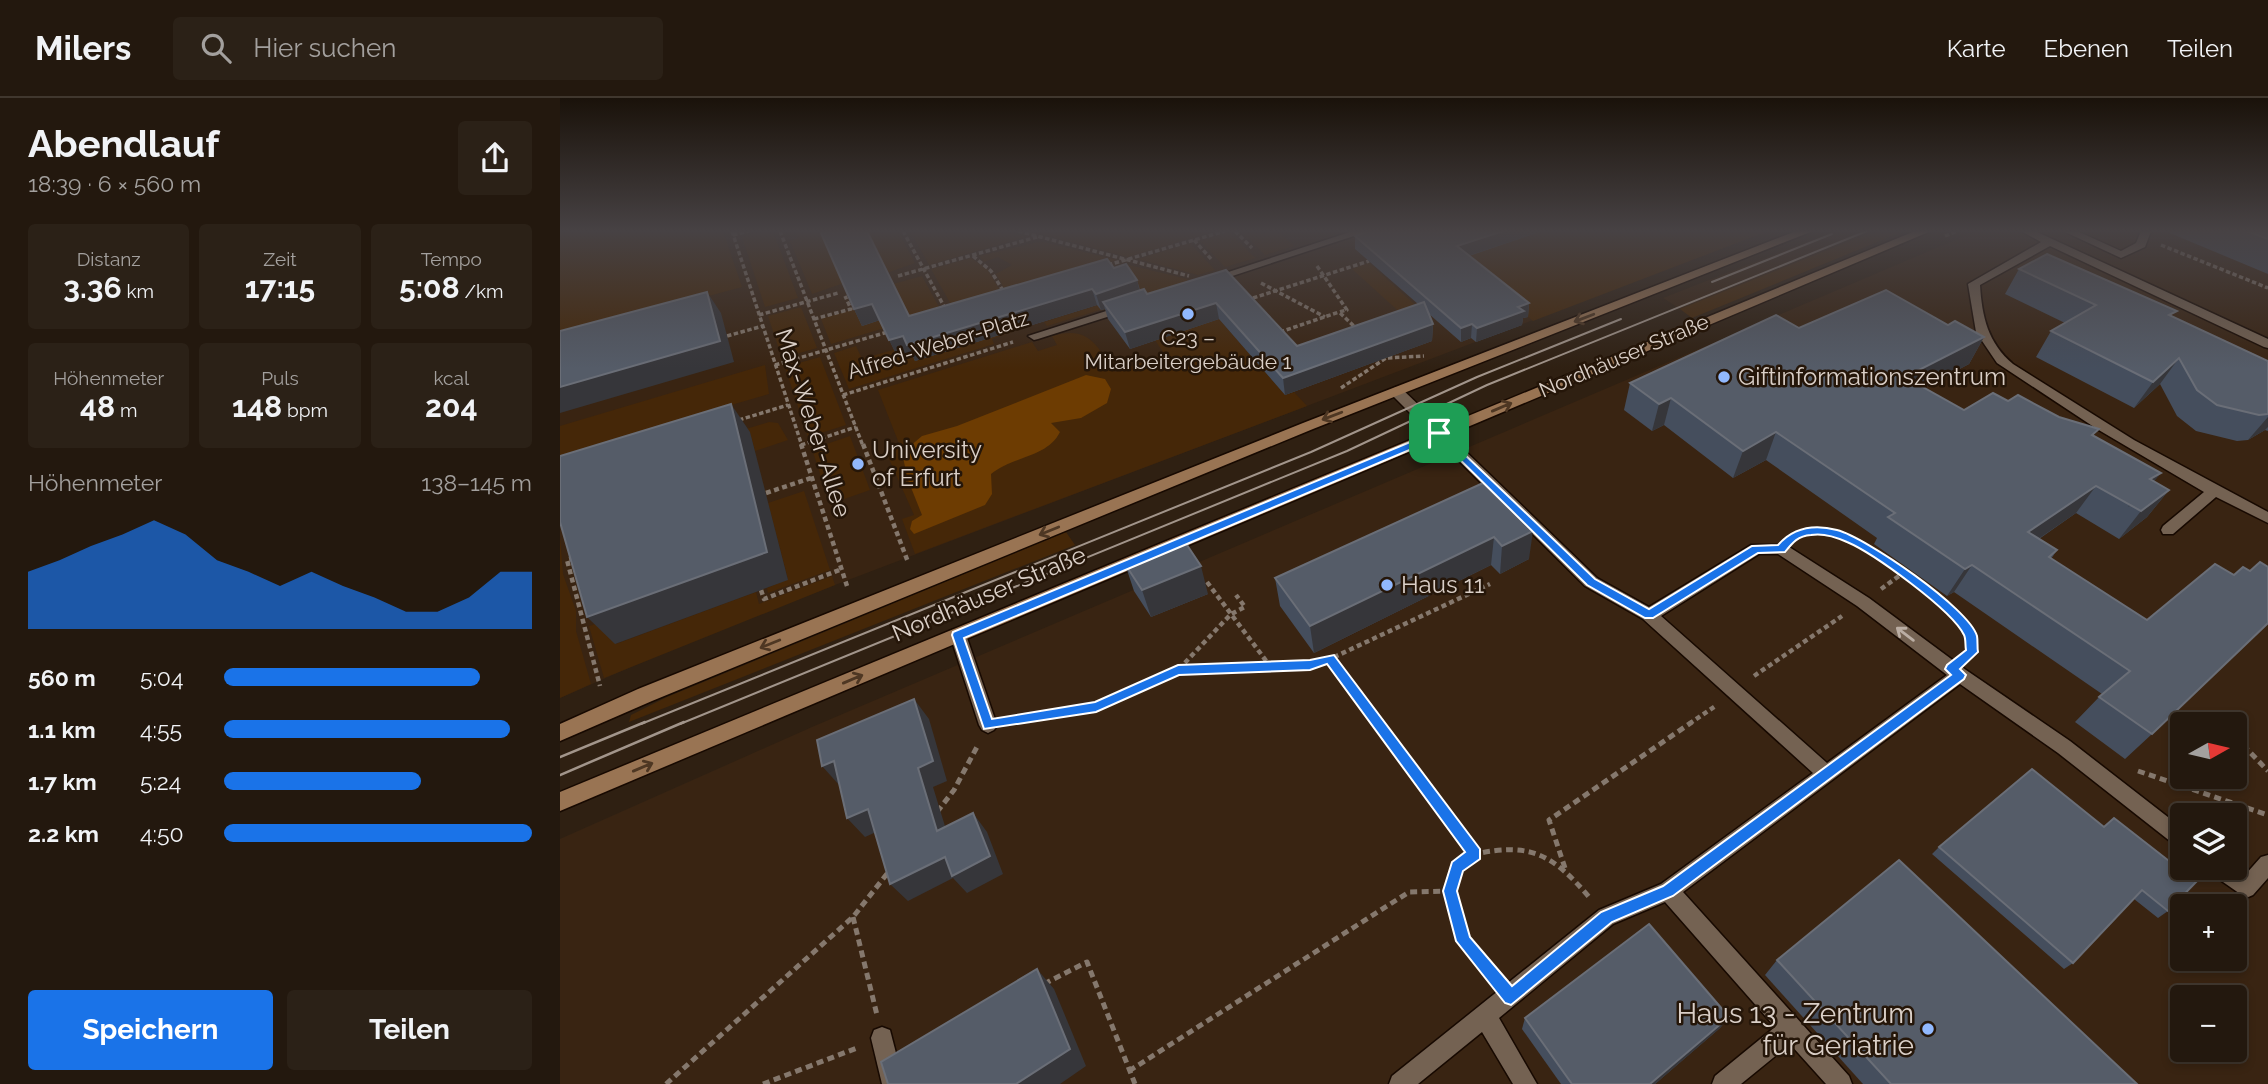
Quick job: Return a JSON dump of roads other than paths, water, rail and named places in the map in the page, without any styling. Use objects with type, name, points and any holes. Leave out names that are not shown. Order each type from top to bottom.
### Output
[{"type":"main road","name":"Nordhäuser Straße","points":[[560,733],[657,690],[1396,391],[1689,277]]},
{"type":"main road","name":"Nordhäuser Straße","points":[[560,802],[1814,277]]},
{"type":"street","points":[[1396,391],[1453,447]]},
{"type":"lane","points":[[1200,283],[1219,277]]},
{"type":"lane","points":[[1987,277],[1975,284],[1981,331],[1990,348],[2003,363],[2085,416],[2214,491],[2268,518]]},
{"type":"lane","points":[[2124,277],[2268,344]]},
{"type":"lane","name":"Alfred-Weber-Platz","points":[[1034,336],[1136,304]]},
{"type":"lane","points":[[1453,447],[1591,582],[1649,615],[1826,774]]},
{"type":"lane","points":[[2168,530],[2214,491]]},
{"type":"lane","points":[[1649,615],[1756,549],[1781,549],[1863,602],[1956,672],[2064,747],[2170,830]]},
{"type":"lane","points":[[958,635],[988,725]]},
{"type":"lane","points":[[1400,1084],[1511,997],[1606,917],[1668,891],[1826,774],[1956,672]]},
{"type":"lane","points":[[2236,880],[2246,888],[2268,864]]},
{"type":"lane","points":[[1668,891],[1841,1084]]},
{"type":"lane","points":[[1485,1016],[1526,1084]]},
{"type":"lane","points":[[1723,1084],[1792,1028]]},
{"type":"lane","points":[[882,1038],[893,1084]]},
{"type":"tram line","points":[[1712,282],[1724,277]]},
{"type":"tram line","points":[[680,724],[1347,451],[1487,385],[1753,277]]},
{"type":"tram line","points":[[641,724],[1311,452],[1477,377],[1621,319]]},
{"type":"tram line","points":[[560,757],[645,722]]},
{"type":"tram line","points":[[560,775],[684,722]]},
{"type":"place","name":"C23 – Mitarbeitergebäude 1","points":[[1188,314]]},
{"type":"place","name":"Giftinformationszentrum","points":[[1724,377]]},
{"type":"place","name":"University of Erfurt","points":[[858,464]]},
{"type":"place","name":"Haus 11","points":[[1387,585]]},
{"type":"place","name":"Haus 13 - Zentrum für Geriatrie","points":[[1928,1029]]}]
